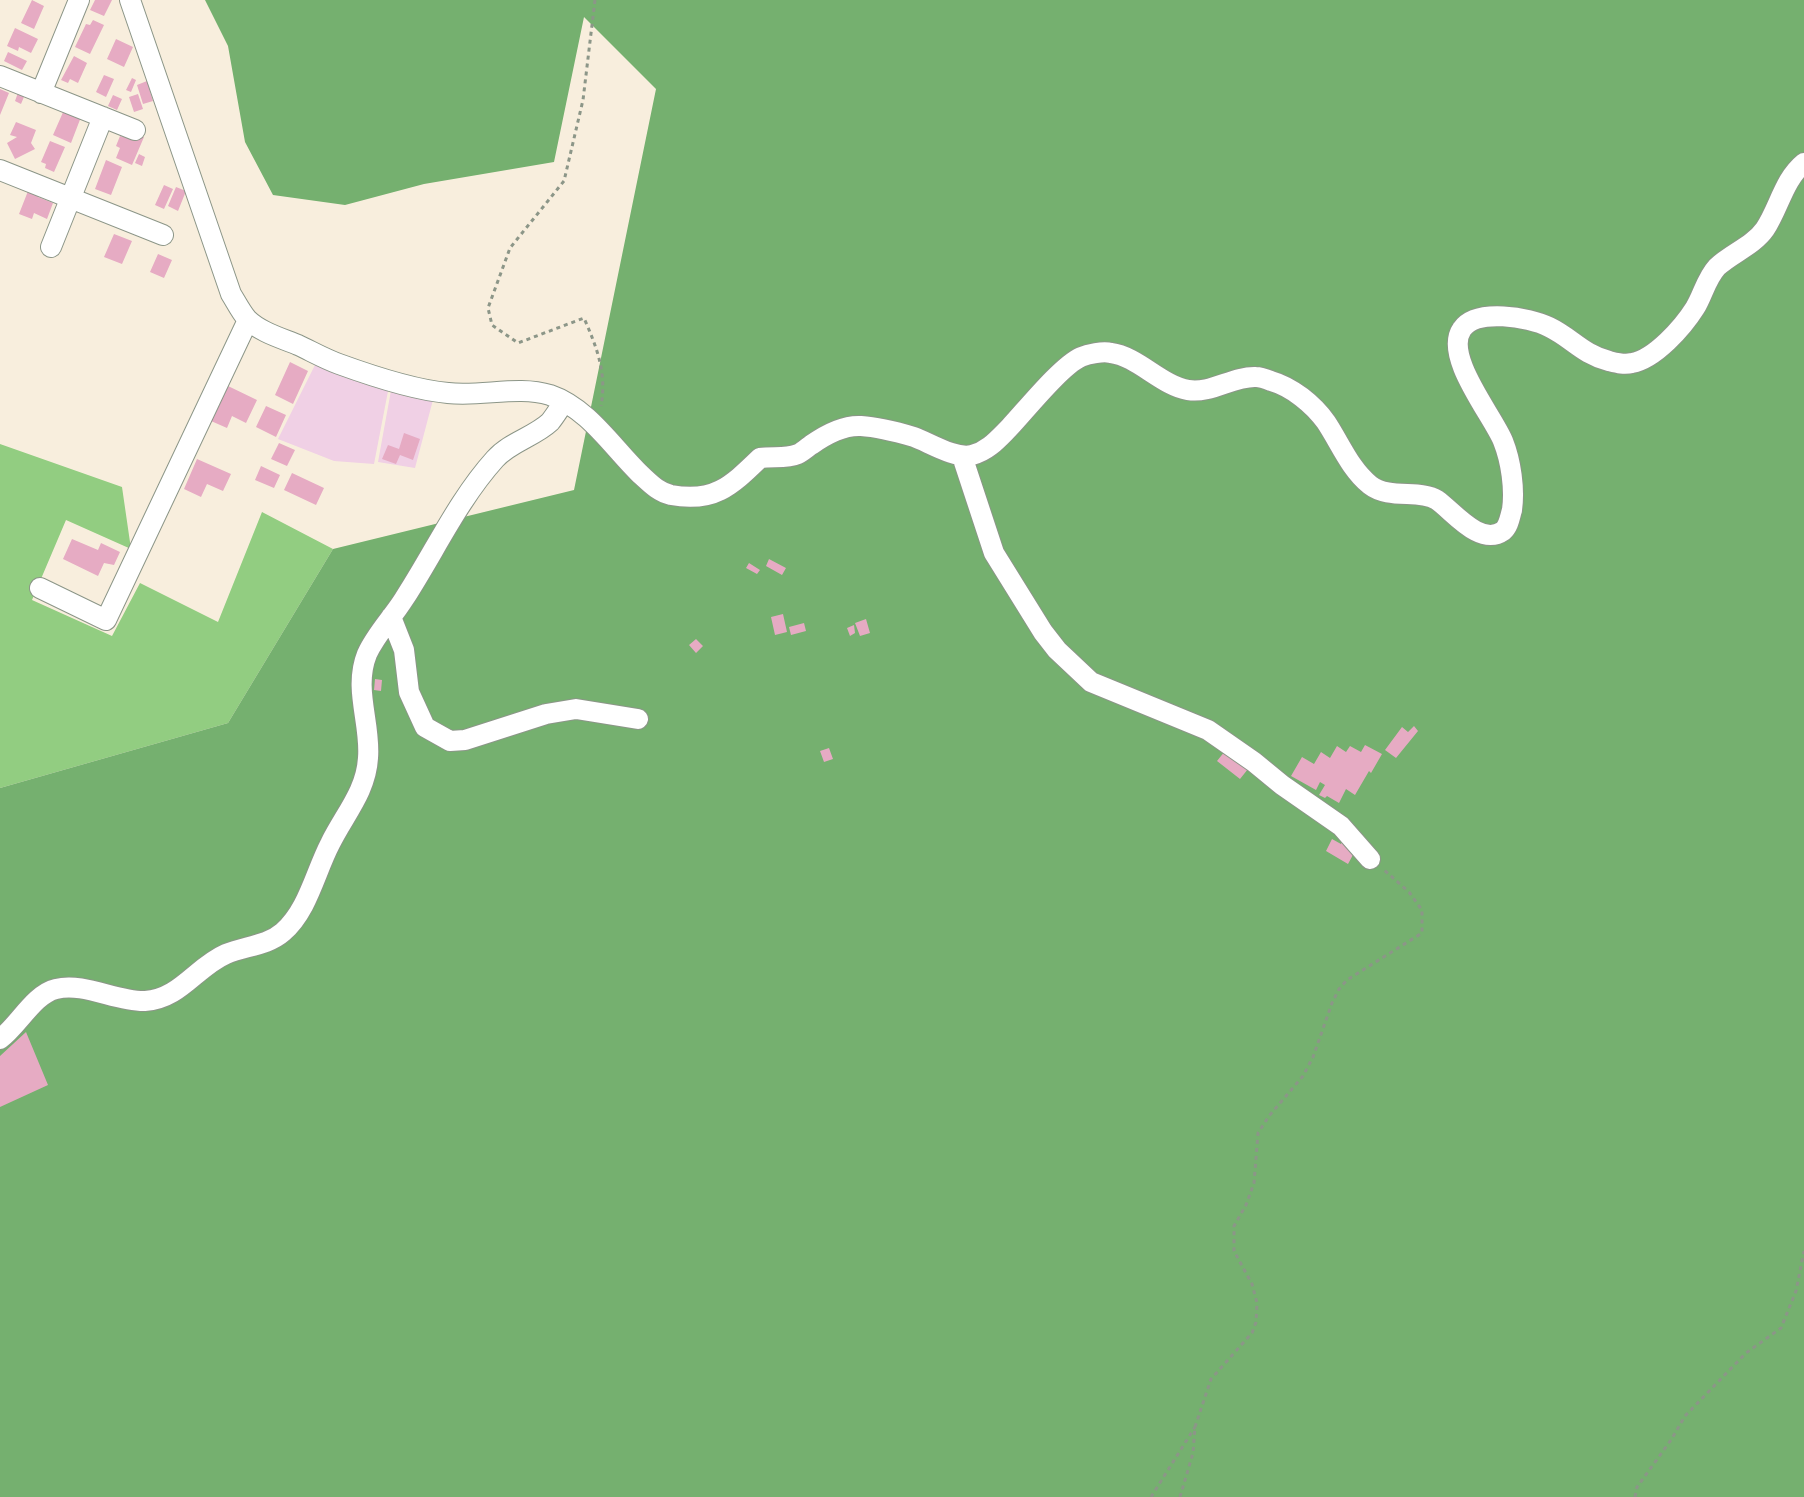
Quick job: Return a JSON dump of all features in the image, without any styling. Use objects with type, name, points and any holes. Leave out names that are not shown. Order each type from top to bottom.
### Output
[{"type":"street","points":[[41,93],[79,0]]},
{"type":"street","points":[[130,0],[231,294],[248,320],[265,331],[338,364],[407,386],[474,395],[536,392],[552,396],[587,418],[630,465],[655,488],[670,495],[693,498],[714,494],[728,486],[740,478],[760,458],[789,457],[799,454],[831,433],[852,426],[879,428],[912,436],[962,456],[973,455],[994,444],[1055,379],[1080,357],[1112,353],[1123,356],[1177,386],[1188,390],[1208,389],[1256,377],[1288,387],[1307,402],[1324,420],[1352,465],[1371,486],[1385,492],[1429,496],[1437,500],[1474,530],[1484,534],[1494,534],[1503,531],[1508,523],[1513,498],[1510,469],[1505,446],[1499,431],[1470,384],[1463,366],[1458,336],[1462,327],[1482,316],[1510,317],[1537,322],[1552,328],[1584,352],[1598,358],[1624,364],[1643,360],[1656,351],[1684,323],[1696,306],[1711,275],[1717,268],[1756,240],[1771,219],[1795,172],[1804,163]]},
{"type":"street","points":[[0,76],[135,130]]},
{"type":"street","points":[[51,247],[103,117]]},
{"type":"street","points":[[0,170],[163,235]]},
{"type":"street","points":[[40,588],[106,620],[248,320]]},
{"type":"street","points":[[0,1039],[43,995],[56,989],[71,988],[143,1001],[161,999],[180,989],[209,963],[227,954],[263,944],[281,934],[290,925],[299,914],[331,841],[360,792],[366,778],[369,756],[361,692],[366,656],[377,635],[403,600],[467,495],[496,458],[514,443],[550,422],[564,402]]},
{"type":"street","points":[[962,456],[994,553],[1043,632],[1057,650],[1091,682],[1208,730],[1341,826],[1370,859]]},
{"type":"street","points":[[390,617],[404,650],[409,692],[425,727],[450,741],[465,740],[546,714],[576,709],[638,719]]},
{"type":"path","points":[[594,0],[583,100],[564,181],[510,248],[488,308],[492,325],[518,343],[584,318],[601,360],[604,390],[597,428]]},
{"type":"path","points":[[1151,1497],[1195,1426],[1211,1379],[1252,1333],[1256,1322],[1257,1303],[1252,1284],[1234,1250],[1234,1226],[1246,1205],[1254,1183],[1258,1133],[1303,1076],[1313,1058],[1332,1003],[1347,980],[1422,933],[1422,910],[1409,892],[1370,859]]},
{"type":"path","points":[[1635,1497],[1636,1487],[1685,1416],[1746,1353],[1781,1328],[1796,1291],[1804,1251]]},
{"type":"path","points":[[1180,1497],[1193,1453],[1195,1426]]},
{"type":"shaded area","points":[[317,361],[389,386],[374,464],[334,461],[278,439]]},
{"type":"shaded area","points":[[392,385],[434,396],[415,468],[378,462]]},
{"type":"green space","points":[[205,0],[1804,0],[1804,1497],[0,1497],[0,788],[228,723],[333,549],[574,490],[656,89],[584,17],[554,162],[424,184],[345,205],[273,195],[245,142],[228,46]]},
{"type":"green space","points":[[0,444],[122,487],[131,549],[66,520],[32,600],[112,636],[140,583],[218,622],[262,512],[333,549],[228,723],[0,788]]},
{"type":"building","points":[[32,0],[44,6],[34,29],[21,23]]},
{"type":"building","points":[[95,0],[112,0],[104,16],[90,10]]},
{"type":"building","points":[[93,20],[104,25],[90,54],[75,47],[86,24],[90,25]]},
{"type":"building","points":[[15,28],[38,39],[31,53],[19,47],[18,51],[7,46]]},
{"type":"building","points":[[116,39],[133,47],[124,67],[107,59]]},
{"type":"building","points":[[8,52],[27,61],[22,70],[4,61]]},
{"type":"building","points":[[74,56],[87,63],[78,83],[70,79],[68,83],[61,80]]},
{"type":"building","points":[[104,75],[114,79],[106,97],[96,92]]},
{"type":"building","points":[[132,78],[136,80],[131,92],[126,90]]},
{"type":"building","points":[[147,81],[153,101],[143,104],[137,85]]},
{"type":"building","points":[[0,89],[9,93],[0,115]]},
{"type":"building","points":[[19,90],[26,92],[21,104],[15,101]]},
{"type":"building","points":[[138,94],[143,109],[134,112],[129,97]]},
{"type":"building","points":[[113,95],[122,99],[117,110],[108,106]]},
{"type":"building","points":[[64,110],[81,117],[71,143],[53,135]]},
{"type":"building","points":[[16,122],[36,130],[31,143],[35,149],[15,159],[7,143],[17,137],[10,135]]},
{"type":"building","points":[[127,130],[144,137],[132,165],[116,158],[120,148],[116,146],[120,136],[124,137]]},
{"type":"building","points":[[50,141],[65,147],[54,172],[45,168],[46,164],[41,162]]},
{"type":"building","points":[[139,154],[145,157],[142,166],[135,163]]},
{"type":"building","points":[[106,160],[122,167],[111,195],[95,189]]},
{"type":"building","points":[[164,185],[173,189],[164,209],[155,205]]},
{"type":"building","points":[[30,186],[40,191],[38,197],[53,203],[47,219],[34,213],[32,219],[19,214]]},
{"type":"building","points":[[176,187],[186,191],[178,211],[168,206]]},
{"type":"building","points":[[114,234],[132,241],[122,264],[104,257]]},
{"type":"building","points":[[158,254],[172,260],[164,278],[150,272]]},
{"type":"building","points":[[290,362],[308,371],[293,404],[275,395]]},
{"type":"building","points":[[228,386],[257,400],[246,423],[232,416],[227,428],[211,421]]},
{"type":"building","points":[[266,406],[286,415],[276,437],[256,427]]},
{"type":"building","points":[[404,433],[420,439],[413,460],[400,455],[396,464],[382,459],[388,445],[399,449]]},
{"type":"building","points":[[279,443],[295,450],[287,466],[271,459]]},
{"type":"building","points":[[197,459],[231,474],[223,491],[207,484],[201,497],[184,489]]},
{"type":"building","points":[[261,466],[280,475],[274,488],[255,480]]},
{"type":"building","points":[[292,473],[324,488],[316,505],[284,490]]},
{"type":"building","points":[[72,539],[98,550],[101,543],[120,552],[114,565],[104,563],[98,576],[63,559]]},
{"type":"building","points":[[769,559],[786,568],[782,575],[766,566]]},
{"type":"building","points":[[749,563],[760,570],[757,574],[746,568]]},
{"type":"building","points":[[783,614],[787,632],[775,635],[771,617]]},
{"type":"building","points":[[866,619],[870,633],[860,636],[855,623]]},
{"type":"building","points":[[804,623],[806,631],[791,635],[789,627]]},
{"type":"building","points":[[854,625],[855,633],[850,636],[847,628]]},
{"type":"building","points":[[696,639],[703,646],[696,653],[689,645]]},
{"type":"building","points":[[375,679],[382,680],[381,691],[374,690]]},
{"type":"building","points":[[1414,726],[1418,731],[1396,758],[1385,750],[1402,727],[1408,732]]},
{"type":"building","points":[[1365,745],[1382,754],[1371,773],[1369,771],[1355,795],[1346,789],[1339,803],[1327,796],[1325,798],[1319,795],[1325,785],[1320,782],[1316,790],[1291,776],[1302,757],[1314,764],[1321,752],[1330,758],[1337,746],[1346,752],[1350,746],[1361,752]]},
{"type":"building","points":[[829,748],[833,759],[824,762],[820,751]]},
{"type":"building","points":[[1225,751],[1248,769],[1240,779],[1217,761]]},
{"type":"building","points":[[1332,839],[1341,844],[1342,841],[1354,853],[1348,864],[1326,851]]},
{"type":"building","points":[[26,1032],[48,1085],[0,1107],[0,1056]]}]
